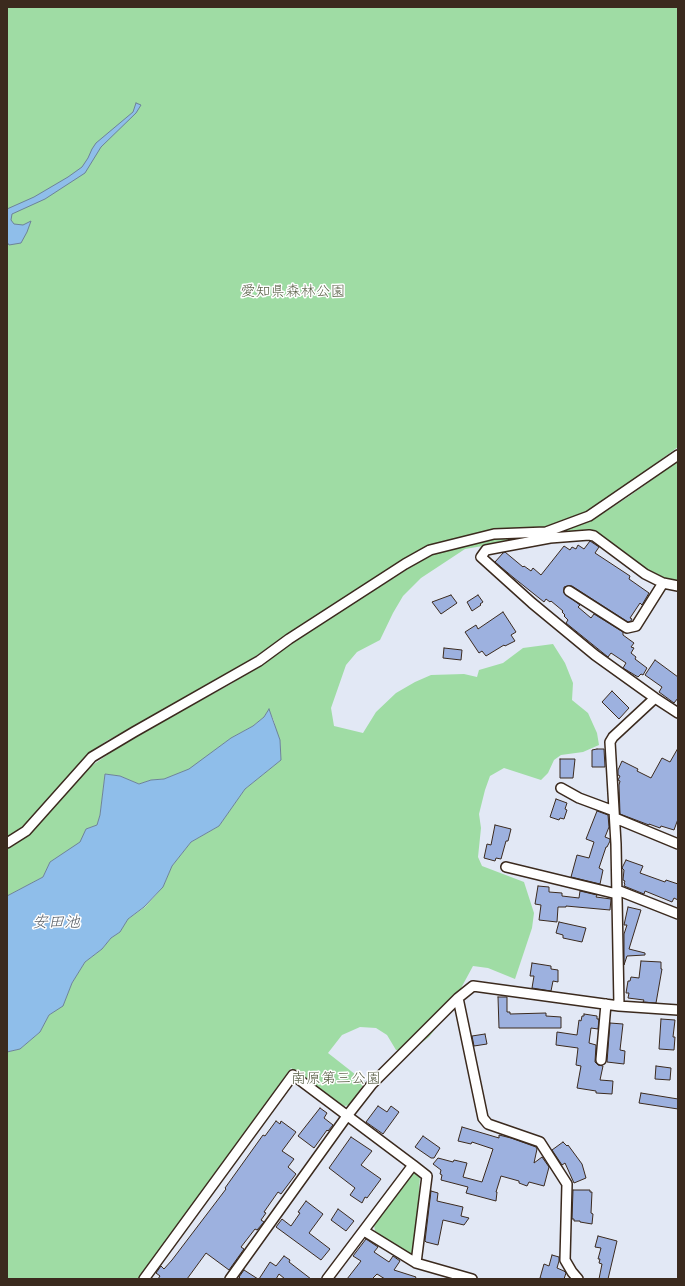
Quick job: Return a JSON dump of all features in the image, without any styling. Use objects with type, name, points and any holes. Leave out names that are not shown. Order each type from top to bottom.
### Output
[{"type":"street","points":[[677,710],[654,698],[595,655],[532,603],[481,558],[486,550],[546,535],[589,516],[678,456]]},
{"type":"street","points":[[7,843],[26,831],[92,757],[259,661],[289,639],[405,564],[430,550],[494,534],[589,534],[594,536],[645,574],[663,582],[678,586]]},
{"type":"street","points":[[569,591],[627,628],[636,626],[663,582]]},
{"type":"street","points":[[619,1006],[617,892],[610,742],[613,737],[654,698]]},
{"type":"street","points":[[561,788],[614,815],[678,844]]},
{"type":"street","points":[[506,867],[617,892],[678,914]]},
{"type":"street","points":[[230,1279],[347,1116],[372,1084],[458,998],[473,986],[619,1006],[678,1010]]},
{"type":"street","points":[[458,998],[483,1118],[488,1124],[540,1142],[567,1184],[565,1260],[578,1279]]},
{"type":"street","points":[[600,1060],[606,1004]]},
{"type":"street","points":[[144,1279],[293,1074],[427,1176],[416,1263]]},
{"type":"street","points":[[327,1279],[413,1165]]},
{"type":"street","points":[[364,1231],[416,1263],[472,1279]]},
{"type":"green space","name":"愛知県森林公園","points":[[7,7],[678,7],[678,447],[607,499],[584,513],[544,529],[511,528],[443,541],[408,556],[227,675],[176,706],[108,740],[90,752],[76,771],[25,827],[7,838]]},
{"type":"green space","points":[[678,461],[678,582],[659,578],[594,533],[560,534],[561,532],[600,515]]},
{"type":"green space","name":"南原第三公園","points":[[523,536],[530,538],[465,549],[421,578],[403,596],[380,640],[357,652],[346,665],[331,708],[334,726],[363,733],[376,712],[396,693],[415,682],[431,675],[464,674],[477,677],[479,670],[503,663],[523,648],[553,644],[565,663],[573,683],[572,700],[588,713],[597,733],[599,745],[583,752],[561,755],[554,760],[548,773],[541,780],[504,768],[490,776],[479,814],[481,828],[478,857],[482,866],[524,882],[534,913],[532,928],[515,979],[488,968],[473,966],[447,1014],[429,1037],[412,1050],[396,1050],[387,1035],[376,1028],[360,1027],[342,1035],[328,1053],[365,1082],[350,1105],[344,1106],[291,1068],[138,1279],[7,1279],[7,1052],[20,1049],[40,1032],[49,1015],[63,1005],[72,983],[85,962],[102,949],[111,938],[120,932],[128,919],[145,907],[163,887],[172,866],[191,842],[219,826],[245,789],[281,760],[280,740],[269,710],[264,717],[253,726],[231,738],[190,769],[164,779],[151,780],[139,784],[120,776],[105,774],[100,815],[97,825],[86,829],[81,842],[50,862],[43,877],[7,896],[7,849],[29,834],[87,769],[136,735],[231,684],[300,637],[435,552],[487,539]]},
{"type":"green space","points":[[412,1173],[416,1173],[420,1176],[415,1256],[411,1257],[375,1231],[374,1225]]},
{"type":"water","points":[[136,103],[141,105],[136,113],[101,147],[85,173],[45,199],[12,214],[11,220],[14,224],[23,225],[31,221],[21,243],[9,245],[7,242],[7,209],[34,197],[82,167],[96,143],[133,112]]},
{"type":"water","name":"安田池","points":[[269,709],[280,740],[281,760],[245,789],[219,826],[191,842],[172,866],[163,887],[144,907],[128,919],[120,932],[111,938],[102,949],[85,962],[72,983],[63,1006],[49,1015],[40,1032],[20,1049],[7,1052],[7,896],[43,877],[50,862],[80,842],[86,829],[97,825],[100,815],[105,774],[120,776],[139,784],[151,780],[164,779],[189,769],[231,738],[253,726],[264,717]]},
{"type":"building","points":[[590,541],[599,547],[595,553],[630,576],[629,579],[649,593],[642,605],[640,603],[630,618],[632,619],[631,621],[628,622],[572,586],[564,587],[564,593],[580,605],[578,607],[591,618],[594,614],[623,632],[623,635],[634,643],[631,647],[634,648],[631,653],[636,657],[635,659],[647,668],[643,675],[641,674],[638,677],[623,668],[626,663],[611,653],[608,657],[566,623],[568,620],[564,616],[563,611],[551,601],[550,602],[546,599],[544,602],[495,562],[505,552],[523,567],[524,566],[531,571],[533,568],[541,575],[564,546],[570,550],[572,547],[576,549],[578,545],[584,549]]},
{"type":"building","points":[[451,595],[457,603],[441,614],[432,602]]},
{"type":"building","points":[[478,595],[483,602],[472,611],[467,602]]},
{"type":"building","points":[[503,612],[516,632],[511,635],[515,641],[505,646],[504,645],[486,656],[482,651],[479,653],[465,632],[476,625],[478,629]]},
{"type":"building","points":[[444,648],[462,650],[461,660],[443,658]]},
{"type":"building","points":[[655,660],[678,677],[678,698],[674,703],[659,692],[662,687],[645,675]]},
{"type":"building","points":[[612,691],[629,708],[619,719],[602,702]]},
{"type":"building","points":[[678,748],[678,819],[674,830],[661,826],[660,828],[649,825],[620,814],[620,781],[618,780],[620,776],[618,775],[618,770],[622,761],[651,778],[662,758],[670,762]]},
{"type":"building","points":[[604,749],[605,767],[592,767],[592,750]]},
{"type":"building","points":[[560,759],[575,759],[573,778],[560,778]]},
{"type":"building","points":[[556,799],[567,803],[565,809],[567,810],[564,819],[560,818],[559,820],[550,817]]},
{"type":"building","points":[[597,811],[608,815],[609,827],[605,837],[610,839],[599,868],[603,870],[600,884],[571,877],[577,855],[589,858],[594,842],[586,839]]},
{"type":"building","points":[[495,825],[511,829],[501,859],[496,858],[495,861],[484,858],[487,844],[491,845]]},
{"type":"building","points":[[626,860],[643,866],[640,873],[665,882],[666,880],[678,884],[678,900],[674,898],[672,902],[645,891],[644,894],[624,886],[624,870],[622,868]]},
{"type":"building","points":[[538,886],[549,887],[549,892],[562,893],[562,896],[579,898],[580,891],[597,895],[596,897],[611,899],[610,910],[566,906],[558,907],[557,922],[539,920],[541,905],[535,904]]},
{"type":"building","points":[[628,907],[641,910],[629,949],[645,953],[645,955],[627,956],[624,965],[624,934],[627,925],[624,925]]},
{"type":"building","points":[[559,922],[586,928],[582,942],[563,938],[563,935],[556,933]]},
{"type":"building","points":[[641,961],[661,962],[662,969],[656,1003],[643,1002],[644,1000],[628,998],[629,993],[626,993],[628,981],[630,981],[631,977],[639,978]]},
{"type":"building","points":[[532,963],[551,966],[551,969],[558,970],[558,982],[553,981],[551,991],[532,988],[534,976],[530,976]]},
{"type":"building","points":[[498,997],[507,997],[507,1012],[510,1012],[510,1014],[546,1013],[546,1016],[561,1017],[561,1028],[499,1028]]},
{"type":"building","points":[[584,1014],[597,1016],[597,1019],[599,1019],[598,1029],[591,1028],[589,1043],[596,1045],[595,1062],[598,1065],[603,1066],[600,1080],[613,1081],[612,1094],[596,1093],[596,1091],[577,1088],[581,1066],[576,1065],[578,1048],[556,1045],[557,1032],[577,1035],[579,1020],[581,1021]]},
{"type":"building","points":[[661,1019],[675,1020],[673,1037],[675,1037],[674,1050],[659,1049]]},
{"type":"building","points":[[610,1023],[623,1024],[620,1050],[625,1051],[624,1064],[607,1062]]},
{"type":"building","points":[[485,1034],[487,1044],[474,1046],[472,1036]]},
{"type":"building","points":[[656,1066],[671,1068],[670,1080],[655,1079]]},
{"type":"building","points":[[641,1093],[678,1099],[678,1109],[639,1103]]},
{"type":"building","points":[[378,1106],[387,1112],[391,1106],[399,1112],[383,1134],[366,1122]]},
{"type":"building","points":[[320,1108],[327,1113],[324,1118],[333,1125],[328,1131],[327,1130],[314,1148],[298,1136]]},
{"type":"building","points":[[276,1121],[280,1124],[281,1121],[296,1132],[282,1151],[294,1159],[288,1167],[296,1174],[281,1194],[278,1192],[264,1212],[266,1213],[261,1220],[264,1222],[257,1230],[255,1229],[241,1247],[244,1249],[229,1270],[206,1253],[187,1279],[158,1279],[160,1276],[156,1273],[161,1266],[164,1269],[172,1260],[226,1189],[225,1188],[263,1135],[265,1136]]},
{"type":"building","points":[[462,1127],[499,1138],[499,1135],[511,1138],[536,1147],[537,1149],[534,1163],[542,1157],[549,1167],[544,1186],[529,1182],[527,1186],[519,1183],[519,1181],[501,1176],[496,1192],[496,1201],[466,1193],[468,1187],[441,1180],[441,1170],[433,1164],[438,1158],[453,1162],[454,1160],[467,1163],[463,1177],[482,1182],[493,1149],[472,1142],[471,1144],[458,1141]]},
{"type":"building","points":[[423,1136],[440,1148],[434,1158],[431,1158],[415,1147]]},
{"type":"building","points":[[351,1137],[372,1151],[361,1165],[381,1179],[367,1198],[365,1197],[362,1203],[350,1195],[355,1188],[329,1168]]},
{"type":"building","points":[[563,1142],[567,1146],[568,1145],[582,1164],[586,1178],[574,1183],[565,1163],[562,1165],[552,1150]]},
{"type":"building","points":[[573,1190],[590,1190],[590,1192],[592,1192],[592,1224],[574,1221],[574,1219],[572,1219]]},
{"type":"building","points":[[431,1191],[438,1193],[437,1201],[463,1207],[461,1216],[469,1218],[464,1225],[443,1220],[438,1245],[425,1241]]},
{"type":"building","points":[[306,1201],[323,1214],[309,1233],[330,1249],[321,1260],[276,1227],[282,1219],[291,1226],[300,1213],[298,1212]]},
{"type":"building","points":[[338,1209],[354,1221],[346,1231],[331,1220]]},
{"type":"building","points":[[598,1236],[617,1241],[608,1279],[599,1279],[602,1264],[599,1263],[600,1259],[598,1259],[601,1248],[595,1247]]},
{"type":"building","points":[[366,1239],[378,1247],[374,1252],[389,1262],[393,1256],[400,1261],[394,1270],[416,1277],[415,1279],[385,1279],[377,1274],[372,1279],[347,1279],[361,1261],[353,1256]]},
{"type":"building","points":[[552,1255],[559,1257],[557,1268],[566,1273],[564,1279],[540,1278],[544,1264],[549,1266]]},
{"type":"building","points":[[284,1256],[290,1260],[289,1262],[311,1279],[285,1279],[279,1274],[276,1279],[259,1279],[270,1262],[276,1266]]},
{"type":"building","points":[[244,1270],[258,1279],[241,1279],[239,1277]]}]
